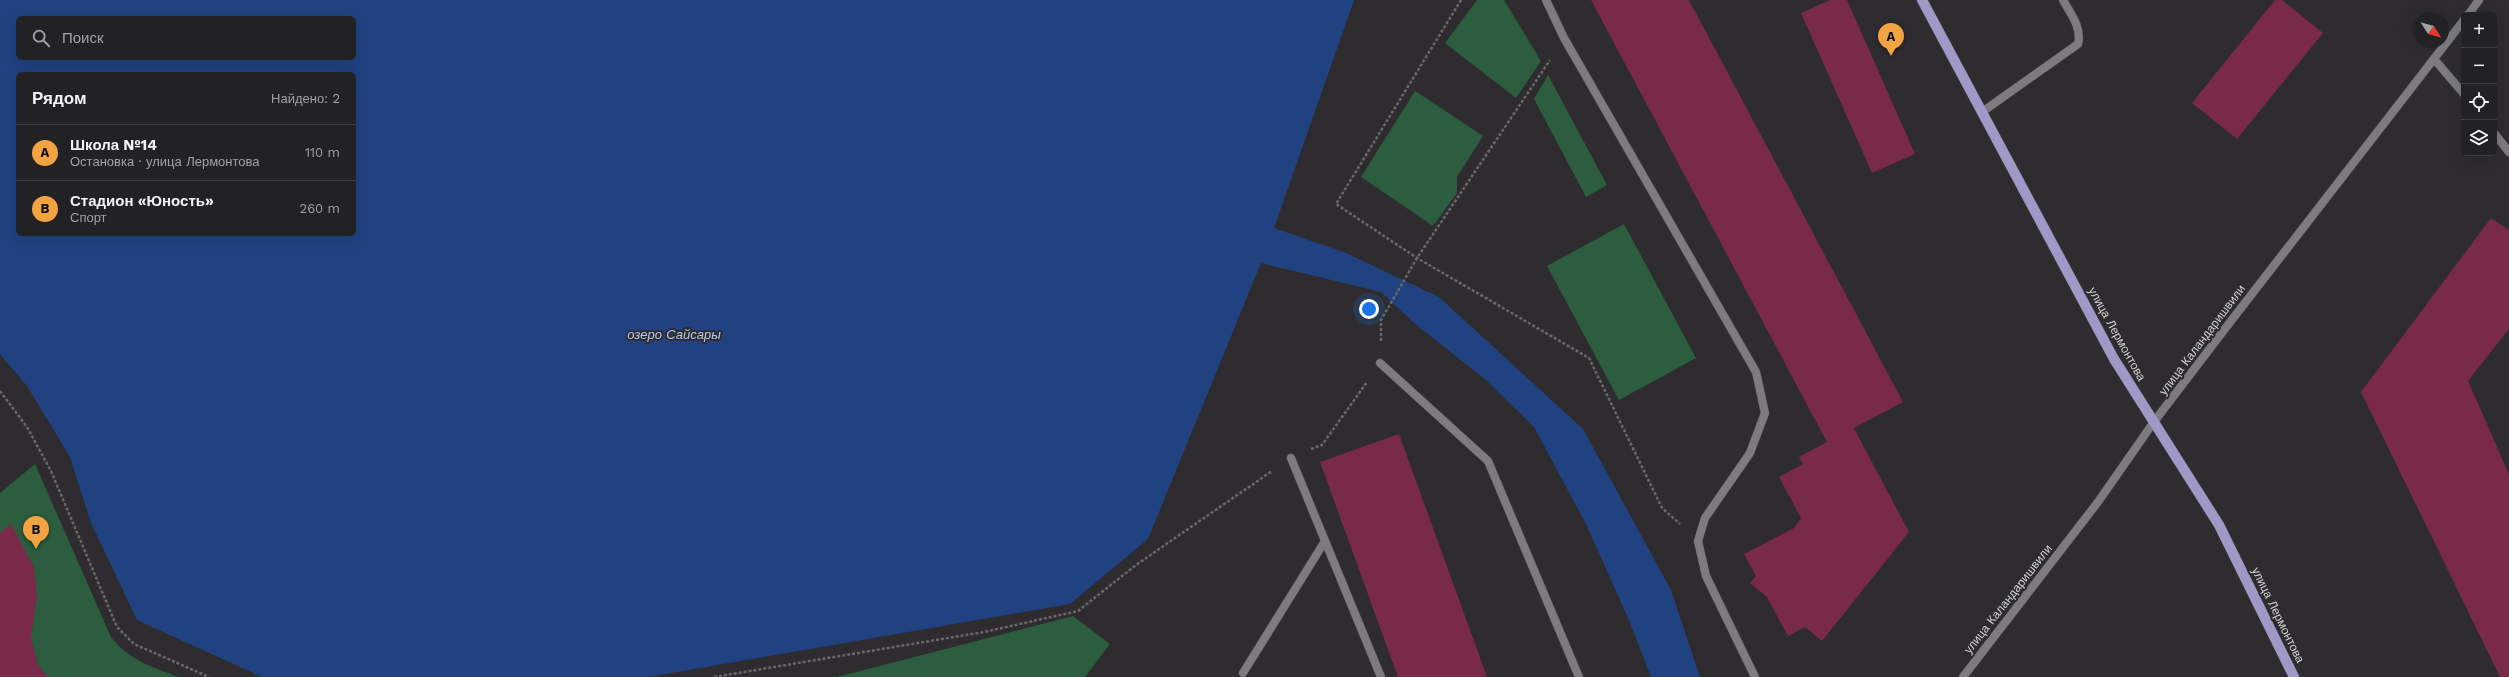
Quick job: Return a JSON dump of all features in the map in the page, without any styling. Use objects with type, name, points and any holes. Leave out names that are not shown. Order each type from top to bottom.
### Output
[{"type":"main road","name":"улица Лермонтова","points":[[1922,0],[2114,359],[2153,423],[2219,525],[2294,677]]},
{"type":"street","points":[[1546,0],[1564,38],[1756,372],[1765,413],[1750,453],[1704,518],[1698,541],[1706,576],[1755,677]]},
{"type":"street","points":[[1982,112],[2078,44],[2080,36],[2078,26],[2063,0]]},
{"type":"street","points":[[2470,12],[2479,0]]},
{"type":"street","name":"улица Каландаришвили","points":[[1963,677],[2098,502],[2153,423],[2461,24]]},
{"type":"street","points":[[2434,59],[2461,90]]},
{"type":"street","points":[[2497,137],[2509,152]]},
{"type":"street","points":[[1380,363],[1488,461],[1579,677]]},
{"type":"street","points":[[1291,458],[1381,677]]},
{"type":"street","points":[[1243,676],[1325,541]]},
{"type":"path","points":[[1461,0],[1336,204],[1418,258],[1589,358],[1662,508],[1698,541]]},
{"type":"path","points":[[714,677],[962,636],[1078,611],[1136,565],[1291,458],[1322,445],[1380,363],[1381,320],[1418,258],[1564,38]]},
{"type":"path","points":[[0,391],[27,428],[51,471],[118,627],[134,644],[209,677]]},
{"type":"green space","points":[[1477,0],[1504,0],[1541,61],[1516,98],[1445,43]]},
{"type":"green space","points":[[1548,75],[1607,185],[1586,197],[1534,99]]},
{"type":"green space","points":[[1415,91],[1483,136],[1457,177],[1457,193],[1433,226],[1361,177]]},
{"type":"green space","points":[[1624,224],[1696,358],[1619,400],[1547,266]]},
{"type":"green space","points":[[35,464],[111,637],[118,645],[133,657],[150,666],[178,677],[0,677],[0,493]]},
{"type":"green space","points":[[1073,616],[1110,644],[1085,677],[837,677]]},
{"type":"water","name":"озеро Сайсары","points":[[0,0],[1354,0],[1274,228],[1346,253],[1439,297],[1583,429],[1671,590],[1700,677],[1651,677],[1629,620],[1585,522],[1534,427],[1486,380],[1414,323],[1381,292],[1261,263],[1148,539],[1070,604],[648,677],[262,677],[137,620],[91,523],[70,457],[27,386],[0,354]]},
{"type":"building","points":[[1591,0],[1689,0],[1903,402],[1854,428],[1909,532],[1822,641],[1805,627],[1788,636],[1767,597],[1750,583],[1756,576],[1744,554],[1794,528],[1801,518],[1779,477],[1803,464],[1799,457],[1827,442]]},
{"type":"building","points":[[1830,0],[1847,0],[1915,154],[1872,173],[1801,13]]},
{"type":"building","points":[[2275,0],[2282,0],[2323,33],[2237,139],[2192,103]]},
{"type":"building","points":[[2491,218],[2509,230],[2509,329],[2468,381],[2509,474],[2509,677],[2500,677],[2361,392]]},
{"type":"building","points":[[1399,434],[1487,677],[1398,677],[1320,462]]},
{"type":"building","points":[[11,524],[34,567],[37,597],[31,638],[38,665],[48,677],[0,677],[0,533]]},
{"type":"place","name":"Школа №14","points":[[1891,56]]},
{"type":"place","name":"Стадион «Юность»","points":[[36,549]]}]
